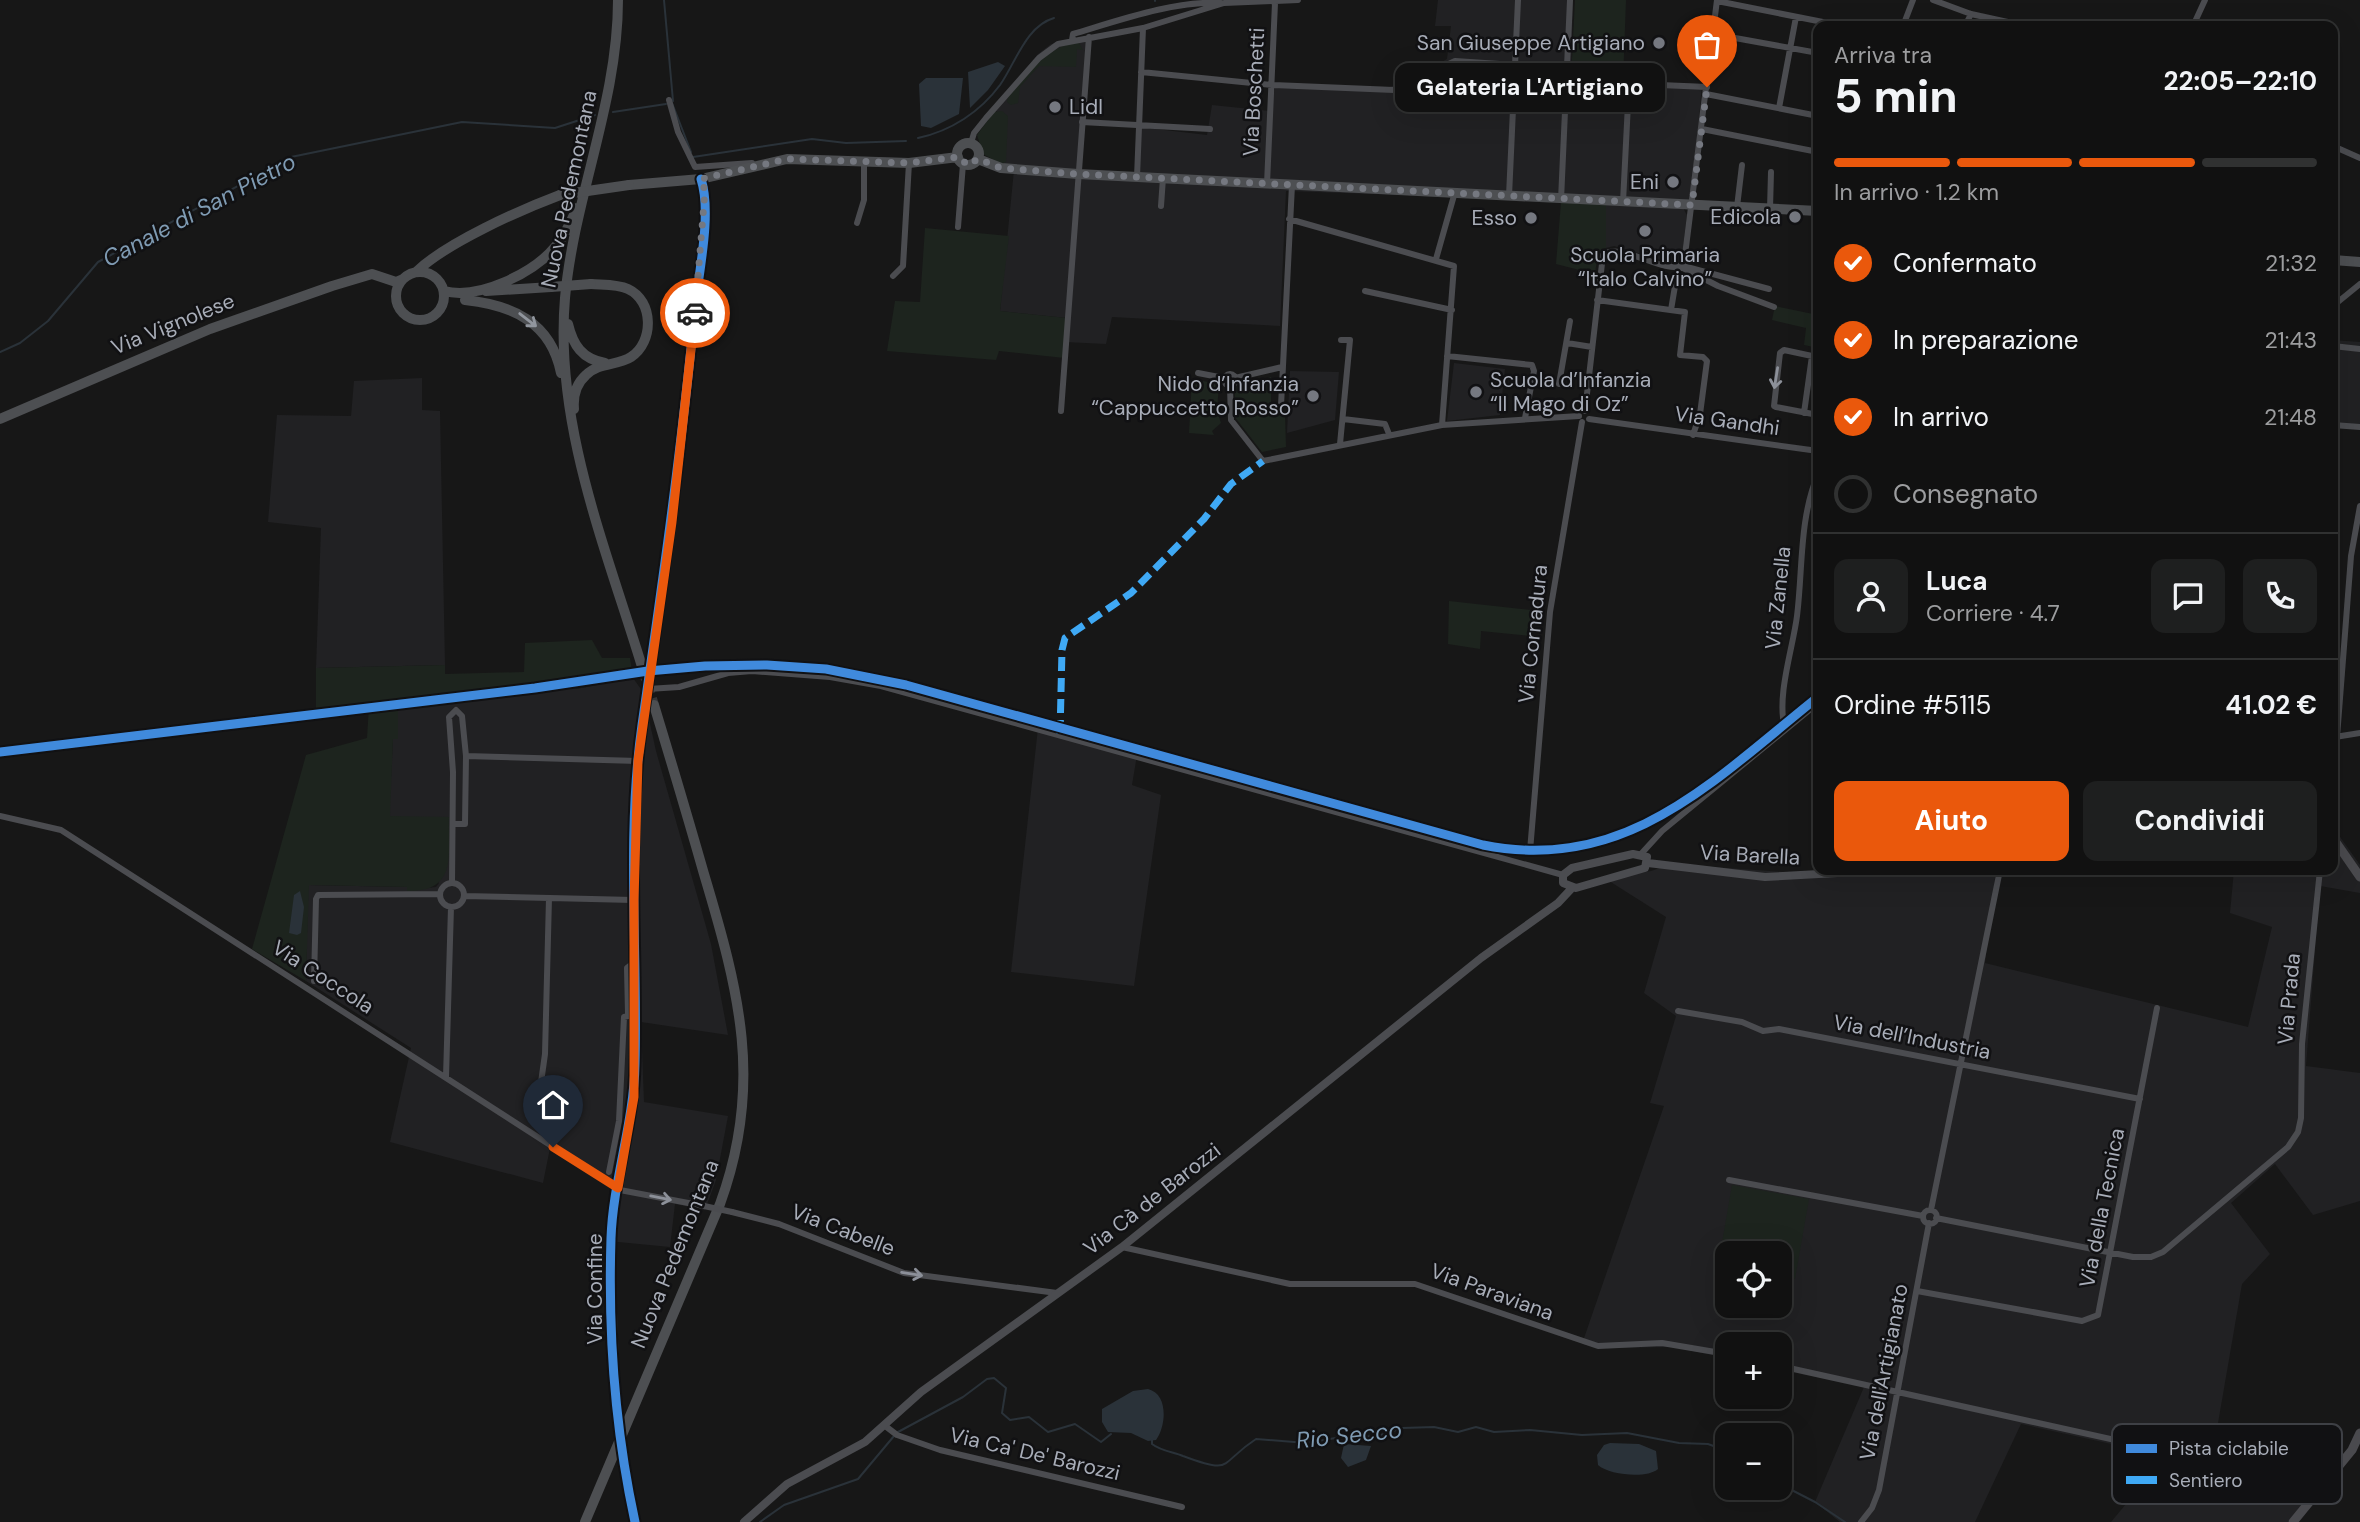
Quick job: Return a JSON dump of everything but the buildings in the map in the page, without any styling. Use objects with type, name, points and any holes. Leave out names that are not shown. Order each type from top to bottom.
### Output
[{"type":"main road","name":"Nuova Pedemontana","points":[[618,0],[614,67],[584,195],[565,299],[567,389],[578,447],[643,670]]},
{"type":"main road","points":[[396,295],[404,279],[442,253],[533,205],[560,195],[629,185],[701,179],[787,159],[909,163],[960,161],[972,165],[978,159],[979,150],[971,143],[960,146],[960,161]]},
{"type":"main road","points":[[978,159],[1001,168],[1078,174],[1813,211]]},
{"type":"main road","points":[[365,276],[385,283],[396,295],[401,312],[415,320],[435,316],[443,305],[503,281],[541,261],[564,235],[584,195]]},
{"type":"main road","points":[[442,253],[432,267],[444,291],[443,305]]},
{"type":"main road","points":[[2338,260],[2360,262]]},
{"type":"main road","points":[[416,272],[436,278]]},
{"type":"main road","name":"Via Vignolese","points":[[0,419],[210,329],[372,274],[396,282],[404,279]]},
{"type":"main road","points":[[465,296],[499,290],[591,284],[628,289],[645,306],[649,320],[647,333],[637,351],[630,357],[609,363],[584,376],[574,402],[601,529]]},
{"type":"main road","points":[[444,291],[513,309],[544,334],[557,357],[567,419],[578,447]]},
{"type":"main road","points":[[565,299],[571,337],[576,347],[594,361],[609,363]]},
{"type":"main road","name":"Nuova Pedemontana","points":[[585,1522],[720,1204],[735,1153],[743,1097],[743,1038],[733,973],[654,705]]},
{"type":"main road","points":[[2338,847],[2360,877]]},
{"type":"main road","points":[[2342,1463],[2360,1433]]},
{"type":"main road","points":[[2293,1522],[2309,1504]]},
{"type":"street","points":[[1150,0],[1154,9]]},
{"type":"street","points":[[1072,40],[1073,34],[1154,9],[1205,0],[1224,3],[1297,0]]},
{"type":"street","points":[[1509,196],[1518,0]]},
{"type":"street","points":[[1561,200],[1570,0]]},
{"type":"street","points":[[1671,310],[1692,205],[1717,0],[1817,21]]},
{"type":"street","points":[[1905,21],[1913,0]]},
{"type":"street","points":[[1933,0],[1971,14],[2001,21]]},
{"type":"street","points":[[2195,21],[2205,0]]},
{"type":"street","points":[[971,143],[974,133],[986,118],[1039,58],[1058,44],[1143,28],[1224,3]]},
{"type":"street","name":"Via Boschetti","points":[[1267,184],[1275,3]]},
{"type":"street","points":[[1968,21],[1971,14]]},
{"type":"street","points":[[1779,108],[1796,17]]},
{"type":"street","points":[[1136,177],[1143,28]]},
{"type":"street","points":[[1713,33],[1813,52]]},
{"type":"street","points":[[1061,411],[1089,37]]},
{"type":"street","points":[[1141,72],[1273,85],[1394,90],[1455,61],[1515,65]]},
{"type":"street","points":[[1567,81],[1707,90],[1813,115]]},
{"type":"street","points":[[1623,202],[1629,84]]},
{"type":"street","points":[[669,103],[695,167],[771,163]]},
{"type":"street","points":[[1083,122],[1210,129]]},
{"type":"street","points":[[1702,129],[1813,151]]},
{"type":"street","points":[[2338,148],[2360,158]]},
{"type":"street","points":[[958,227],[960,161]]},
{"type":"street","points":[[857,223],[863,200],[864,162]]},
{"type":"street","points":[[893,276],[902,266],[909,163]]},
{"type":"street","points":[[1737,208],[1742,165]]},
{"type":"street","points":[[1770,209],[1771,172]]},
{"type":"street","points":[[1161,206],[1163,178]]},
{"type":"street","name":"Via Confine","points":[[635,1522],[618,1415],[611,1237],[631,1122],[638,761],[672,522],[692,340],[704,214],[705,191],[701,179]]},
{"type":"street","points":[[1281,406],[1292,185]]},
{"type":"street","points":[[1436,259],[1455,192]]},
{"type":"street","points":[[1289,219],[1436,259],[1456,268],[1442,425]]},
{"type":"street","name":"Via Cornadura","points":[[1530,851],[1550,612],[1582,417],[1601,262],[1608,251],[1680,267]]},
{"type":"street","points":[[1680,267],[1769,289]]},
{"type":"street","points":[[1680,267],[1718,286],[1774,307]]},
{"type":"street","points":[[2338,302],[2360,284]]},
{"type":"street","points":[[1365,292],[1452,310]]},
{"type":"street","points":[[1597,300],[1683,310],[1686,317],[1680,355],[1703,357],[1707,361],[1700,414],[1693,435]]},
{"type":"street","points":[[1559,384],[1570,321]]},
{"type":"street","points":[[1340,444],[1350,340],[1341,340]]},
{"type":"street","points":[[1567,343],[1592,347]]},
{"type":"street","points":[[2338,347],[2360,349]]},
{"type":"street","points":[[1804,413],[1812,356],[1784,349],[1780,353],[1773,404],[1776,407],[1804,413],[1813,414]]},
{"type":"street","points":[[1447,356],[1532,365],[1533,374],[1525,418]]},
{"type":"street","points":[[1224,378],[1228,374],[1235,378],[1282,367]]},
{"type":"street","points":[[1198,373],[1224,378],[1230,386],[1231,420],[1263,461],[1442,425],[1525,418],[1582,417]]},
{"type":"street","points":[[1230,386],[1235,382],[1235,378]]},
{"type":"street","name":"Via Gandhi","points":[[1582,417],[1813,450]]},
{"type":"street","points":[[1343,419],[1381,423],[1387,426],[1389,435]]},
{"type":"street","points":[[2338,425],[2360,427]]},
{"type":"street","name":"Via Zanella","points":[[1785,728],[1786,688],[1796,619],[1803,532],[1813,487]]},
{"type":"street","points":[[2338,703],[2351,556],[2360,506]]},
{"type":"street","points":[[648,689],[679,688],[728,673],[752,671],[812,675],[881,685],[1563,875]]},
{"type":"street","points":[[1563,875],[1572,868],[1641,854],[1662,831],[1813,707]]},
{"type":"street","points":[[452,883],[453,764],[449,718],[453,711],[458,711],[462,716],[466,756],[466,824],[453,824]]},
{"type":"street","points":[[2338,737],[2360,733]]},
{"type":"street","points":[[466,756],[638,761]]},
{"type":"street","name":"Via Coccola","points":[[0,816],[61,830],[618,1188]]},
{"type":"street","points":[[1563,875],[1563,883],[1572,888],[1643,869],[1648,863],[1647,857],[1641,854]]},
{"type":"street","name":"Via Barella","points":[[1648,863],[1765,877],[1813,874]]},
{"type":"street","points":[[1936,1218],[1931,1210],[1999,875]]},
{"type":"street","name":"Via Prada","points":[[2111,1252],[2145,1258],[2163,1252],[2288,1147],[2298,1132],[2301,1118],[2302,1044],[2319,875]]},
{"type":"street","points":[[452,883],[461,886],[464,895],[459,905],[451,907],[442,903],[439,894],[443,886],[452,883]]},
{"type":"street","name":"Via Cà de Barozzi","points":[[744,1522],[787,1484],[865,1442],[921,1392],[1122,1247],[1481,958],[1558,903],[1572,888]]},
{"type":"street","points":[[314,981],[318,895],[439,894]]},
{"type":"street","points":[[464,895],[634,900]]},
{"type":"street","points":[[536,1118],[545,1049],[550,898]]},
{"type":"street","points":[[446,1077],[451,907]]},
{"type":"street","name":"Via della Tecnica","points":[[1917,1291],[2086,1321],[2095,1318],[2100,1310],[2157,1008]]},
{"type":"street","name":"Via dell’Industria","points":[[1678,1011],[1742,1022],[1763,1031],[1779,1030],[2140,1099]]},
{"type":"street","points":[[608,1172],[619,1121],[624,1021],[631,1014]]},
{"type":"street","points":[[619,1121],[631,1122]]},
{"type":"street","points":[[1729,1180],[1923,1216],[1929,1223],[1936,1218],[2111,1252]]},
{"type":"street","name":"Via Cabelle","points":[[618,1188],[732,1212],[790,1228],[904,1273],[1057,1293]]},
{"type":"street","points":[[1923,1216],[1926,1211],[1931,1210]]},
{"type":"street","name":"Via dell'Artigianato","points":[[1861,1522],[1872,1508],[1879,1490],[1929,1223]]},
{"type":"street","name":"Via Paraviana","points":[[1122,1247],[1290,1284],[1415,1284],[1598,1346],[1661,1343],[1715,1352]]},
{"type":"street","points":[[1792,1369],[2112,1439]]},
{"type":"street","name":"Via Ca' De' Barozzi","points":[[884,1425],[895,1433],[940,1450],[1182,1507]]},
{"type":"shaded area","points":[[1438,0],[1573,0],[1571,79],[1702,84],[1692,205],[1286,191],[1280,326],[1112,317],[1106,344],[1065,342],[1066,318],[1000,311],[1014,170],[1001,168],[1004,119],[996,111],[1017,79],[1038,54],[1051,44],[1087,36],[1077,173],[1135,176],[1139,127],[1207,135],[1212,105],[1270,111],[1275,88],[1384,89],[1409,80],[1447,59],[1451,26],[1435,26]]},
{"type":"shaded area","points":[[1575,0],[1626,0],[1623,81],[1571,77]]},
{"type":"shaded area","points":[[1078,41],[1083,50],[1077,49],[1076,67],[1039,66],[1020,87],[1018,103],[1011,105],[1007,102],[1008,96],[1038,62],[1056,49]]},
{"type":"shaded area","points":[[998,62],[1005,66],[988,90],[970,108],[968,72]]},
{"type":"shaded area","points":[[926,78],[963,78],[959,114],[931,128],[921,126],[919,84]]},
{"type":"shaded area","points":[[1002,111],[1008,116],[1006,162],[1001,164],[983,154],[977,135],[994,112]]},
{"type":"shaded area","points":[[1561,202],[1606,204],[1606,248],[1598,252],[1595,274],[1556,264]]},
{"type":"shaded area","name":"Scuola Primaria “Italo Calvino”","points":[[1606,204],[1683,208],[1687,215],[1681,263],[1677,265],[1614,246],[1606,248]]},
{"type":"shaded area","points":[[925,228],[1009,236],[1000,311],[1067,318],[1064,358],[999,351],[996,360],[887,351],[895,301],[920,302]]},
{"type":"shaded area","points":[[1775,306],[1813,314],[1813,347],[1804,345],[1806,328],[1772,320]]},
{"type":"shaded area","points":[[2338,340],[2360,342],[2360,426],[2338,424]]},
{"type":"shaded area","name":"Scuola d’Infanzia “Il Mago di Oz”","points":[[1454,363],[1505,369],[1500,415],[1447,421]]},
{"type":"shaded area","name":"Nido d’Infanzia “Cappuccetto Rosso”","points":[[1290,371],[1339,372],[1335,420],[1287,433]]},
{"type":"shaded area","points":[[1271,377],[1271,413],[1285,414],[1286,447],[1262,452],[1234,416],[1235,387]]},
{"type":"shaded area","points":[[422,378],[422,410],[440,411],[445,665],[316,668],[321,528],[268,522],[277,415],[351,416],[354,381]]},
{"type":"shaded area","points":[[1192,379],[1219,384],[1217,411],[1221,423],[1212,431],[1214,435],[1189,433]]},
{"type":"shaded area","points":[[1449,601],[1531,610],[1531,636],[1481,631],[1480,649],[1448,644]]},
{"type":"shaded area","points":[[592,640],[602,658],[630,658],[633,678],[575,689],[575,685],[398,708],[398,739],[393,739],[390,816],[449,817],[449,857],[442,878],[435,885],[423,890],[407,891],[407,887],[309,885],[306,981],[252,949],[306,755],[367,738],[369,706],[316,711],[316,668],[445,665],[445,674],[524,672],[525,643]]},
{"type":"shaded area","points":[[633,678],[643,692],[656,751],[711,944],[728,1035],[641,1022],[644,1102],[728,1116],[716,1180],[705,1210],[675,1204],[670,1247],[608,1241],[618,1187],[550,1148],[543,1183],[390,1142],[411,1048],[306,981],[308,885],[408,887],[407,890],[436,887],[439,883],[389,817],[393,739],[398,739],[398,708],[575,685],[576,689]]},
{"type":"shaded area","points":[[1038,728],[1137,755],[1132,785],[1161,795],[1134,986],[1011,972]]},
{"type":"shaded area","points":[[2338,834],[2360,865],[2360,893],[2320,886],[2306,1066],[2360,1073],[2360,1201],[2313,1215],[2275,1164],[2231,1203],[2270,1254],[2242,1284],[2218,1424],[2112,1424],[2112,1444],[2021,1424],[1975,1522],[1840,1522],[1815,1502],[1864,1387],[1792,1371],[1792,1332],[1715,1332],[1715,1356],[1673,1347],[1599,1348],[1582,1344],[1664,1106],[1650,1103],[1676,1016],[1644,993],[1666,917],[1606,879],[1651,871],[1671,864],[1813,873],[1813,875],[1995,875],[1985,963],[2248,1027],[2272,927],[2230,913],[2234,875],[2338,875]]},
{"type":"shaded area","points":[[300,891],[304,907],[301,933],[297,935],[289,933],[294,895]]},
{"type":"shaded area","points":[[1732,1185],[1809,1199],[1795,1279],[1792,1278],[1792,1241],[1722,1241]]},
{"type":"shaded area","points":[[1148,1389],[1160,1397],[1164,1412],[1162,1427],[1156,1440],[1148,1441],[1131,1433],[1108,1432],[1102,1422],[1102,1409],[1133,1391]]},
{"type":"shaded area","points":[[1344,1444],[1371,1446],[1366,1460],[1348,1467],[1341,1458]]},
{"type":"shaded area","points":[[1639,1444],[1656,1451],[1658,1469],[1637,1475],[1603,1468],[1598,1465],[1597,1455],[1604,1445]]},
{"type":"shaded area","points":[[2126,1504],[2303,1504],[2288,1522],[2111,1522]]},
{"type":"waterway","points":[[664,0],[673,101]]},
{"type":"waterway","name":"Canale di San Pietro","points":[[918,138],[942,131],[974,112],[1000,85],[1029,37],[1044,22],[1054,18]]},
{"type":"waterway","name":"Canale di San Pietro","points":[[672,103],[691,152]]},
{"type":"waterway","name":"Canale di San Pietro","points":[[613,112],[666,104]]},
{"type":"waterway","name":"Canale di San Pietro","points":[[0,352],[20,343],[48,321],[98,262],[291,157],[462,122],[555,128],[595,115]]},
{"type":"waterway","name":"Canale di San Pietro","points":[[693,157],[812,139],[846,143],[906,141]]},
{"type":"waterway","name":"Rio Secco","points":[[898,1432],[963,1397],[987,1379],[994,1378],[1006,1388],[1002,1413],[1010,1420],[1029,1417],[1048,1432],[1075,1424],[1101,1442],[1111,1434]]},
{"type":"waterway","name":"Rio Secco","points":[[1152,1440],[1152,1444],[1163,1450],[1218,1466],[1256,1439],[1306,1443],[1353,1435],[1375,1437],[1402,1428],[1434,1427],[1458,1432],[1476,1427],[1494,1432],[1530,1430],[1582,1435],[1627,1433],[1715,1447]]},
{"type":"waterway","name":"Rio Secco","points":[[760,1522],[784,1505],[858,1479],[894,1436]]},
{"type":"waterway","name":"Rio Secco","points":[[1792,1490],[1845,1522]]},
{"type":"tunnel","points":[[643,670],[654,705]]},
{"type":"marked path","points":[[1060,734],[1062,650],[1065,638],[1131,593],[1204,519],[1231,484],[1263,461]]},
{"type":"cycle path","points":[[635,1522],[622,1452],[614,1381],[611,1238],[615,1195],[634,1086],[634,852],[637,767],[678,464],[704,242],[705,208],[701,179]]},
{"type":"cycle path","points":[[0,752],[535,688],[648,671],[705,666],[767,665],[826,669],[906,685],[1483,845],[1535,850],[1582,846],[1625,833],[1666,813],[1705,788],[1813,701]]},
{"type":"way so far","points":[[695,313],[705,191],[701,179],[727,171],[787,159],[909,163],[958,157],[965,165],[972,165],[978,159],[1001,168],[1078,174],[1692,205],[1707,87]]},
{"type":"place","name":"San Giuseppe Artigiano","points":[[1659,43]]},
{"type":"place","name":"Gelateria L'Artigiano","points":[[1707,87]]},
{"type":"place","name":"Lidl","points":[[1055,107]]},
{"type":"place","name":"Eni","points":[[1673,182]]},
{"type":"place","name":"Edicola","points":[[1795,217]]},
{"type":"place","name":"Esso","points":[[1531,218]]},
{"type":"place","name":"Scuola Primaria “Italo Calvino”","points":[[1645,231]]},
{"type":"place","name":"Scuola d’Infanzia “Il Mago di Oz”","points":[[1476,392]]},
{"type":"place","name":"Nido d’Infanzia “Cappuccetto Rosso”","points":[[1313,396]]},
{"type":"route","points":[[553,1147],[618,1188],[634,1097],[634,900],[638,761],[672,522],[695,313]]}]
